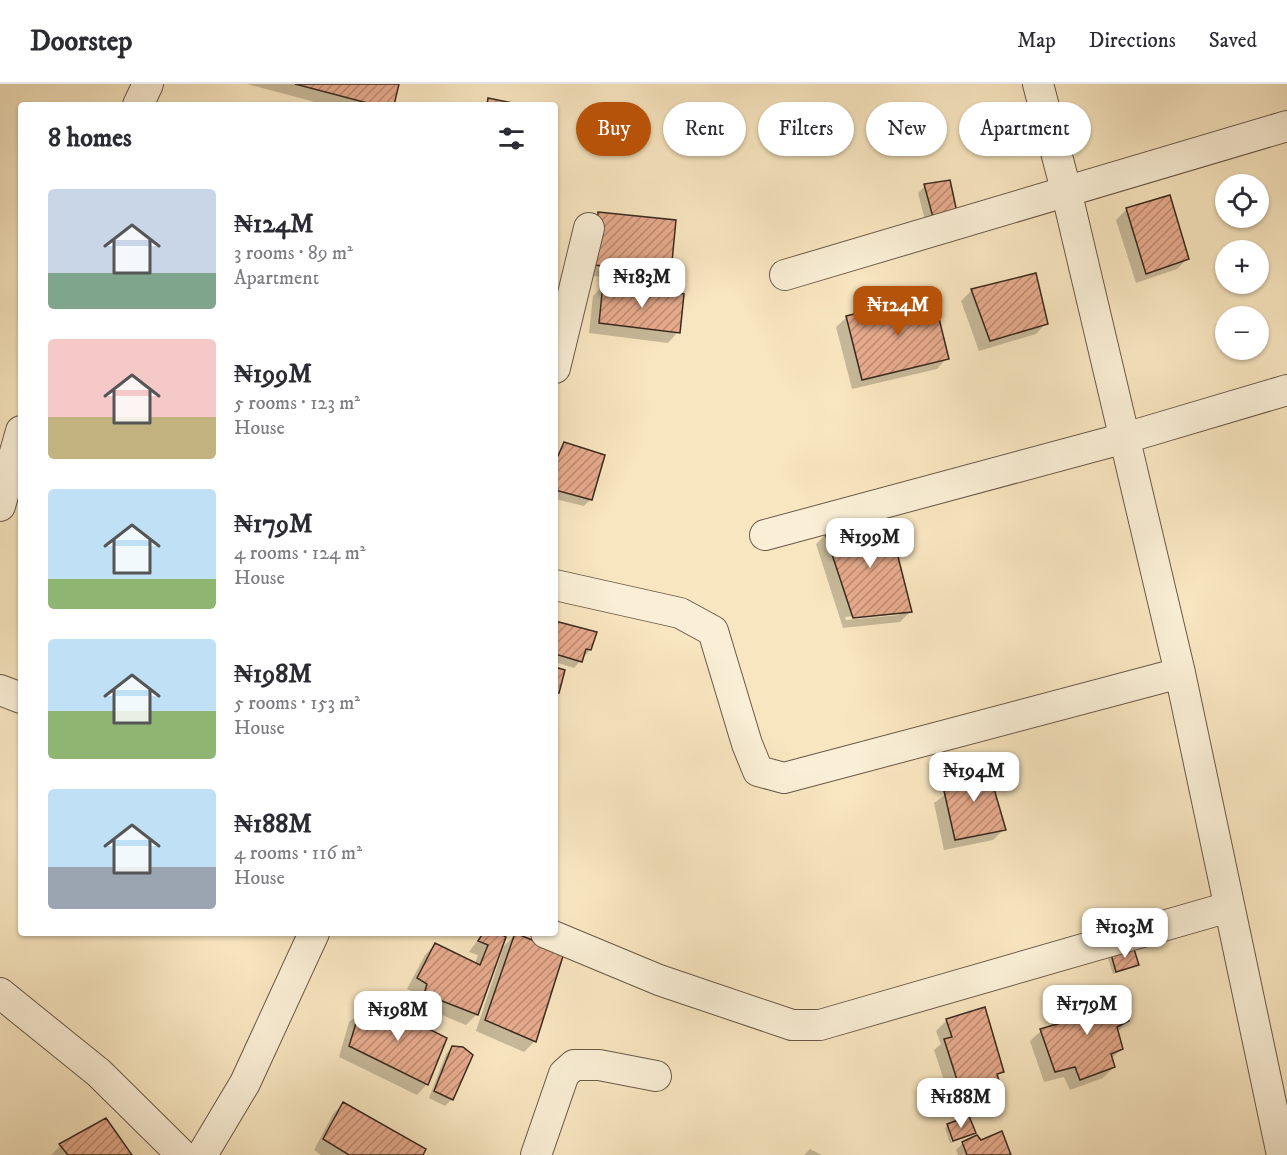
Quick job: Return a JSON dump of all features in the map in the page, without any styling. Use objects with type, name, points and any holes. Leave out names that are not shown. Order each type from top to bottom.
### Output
[{"type":"street","points":[[139,102],[148,84]]},
{"type":"street","points":[[1038,84],[1066,190],[1180,673],[1277,1152]]},
{"type":"street","points":[[785,275],[1287,126]]},
{"type":"street","points":[[558,356],[589,228]]},
{"type":"street","points":[[765,535],[1125,438],[1287,390]]},
{"type":"street","points":[[0,506],[18,442]]},
{"type":"street","points":[[558,586],[680,613],[713,631],[747,744],[758,771],[784,778],[1180,673]]},
{"type":"street","points":[[0,690],[18,697]]},
{"type":"street","points":[[553,936],[659,980],[792,1025],[820,1025],[1229,907]]},
{"type":"street","points":[[202,1155],[245,1083],[313,936]]},
{"type":"street","points":[[0,993],[99,1073],[182,1155]]},
{"type":"street","points":[[536,1155],[564,1074],[574,1065],[599,1065],[656,1076]]},
{"type":"building","points":[[295,84],[399,84],[395,102],[364,102]]},
{"type":"building","points":[[488,98],[508,102],[487,102]]},
{"type":"building","points":[[950,180],[958,217],[934,221],[924,184]]},
{"type":"building","points":[[1170,195],[1189,259],[1146,274],[1126,208]]},
{"type":"building","points":[[598,212],[676,220],[671,272],[593,265]]},
{"type":"building","points":[[1036,273],[1048,324],[990,341],[971,289]]},
{"type":"building","points":[[603,284],[684,294],[680,333],[599,323]]},
{"type":"building","points":[[933,294],[949,359],[862,380],[846,316]]},
{"type":"building","points":[[564,442],[605,455],[592,500],[558,491],[558,456]]},
{"type":"building","points":[[888,517],[912,612],[853,618],[825,533]]},
{"type":"building","points":[[558,622],[597,632],[591,650],[586,649],[582,662],[558,655]]},
{"type":"building","points":[[558,668],[565,670],[558,693]]},
{"type":"building","points":[[985,758],[1006,830],[955,840],[944,791],[962,785],[956,770]]},
{"type":"building","points":[[481,936],[506,937],[478,1015],[424,994],[427,984],[417,978],[435,943],[480,965],[488,945],[478,941]]},
{"type":"building","points":[[514,936],[522,936],[564,953],[536,1042],[485,1020]]},
{"type":"building","points":[[1133,946],[1139,965],[1116,972],[1111,954]]},
{"type":"building","points":[[1117,991],[1129,1021],[1117,1027],[1123,1049],[1111,1054],[1115,1067],[1080,1080],[1075,1067],[1055,1072],[1040,1029],[1064,1022],[1061,1012]]},
{"type":"building","points":[[373,1001],[447,1038],[428,1085],[349,1046],[360,1010],[370,1013]]},
{"type":"building","points":[[985,1007],[1004,1072],[997,1074],[1003,1094],[965,1105],[944,1039],[952,1037],[946,1019]]},
{"type":"building","points":[[452,1046],[463,1047],[473,1055],[453,1100],[434,1091]]},
{"type":"building","points":[[343,1102],[426,1149],[423,1155],[349,1155],[323,1139]]},
{"type":"building","points":[[969,1116],[976,1133],[953,1141],[947,1124]]},
{"type":"building","points":[[106,1118],[132,1155],[68,1155],[59,1144]]},
{"type":"building","points":[[1002,1131],[1011,1155],[967,1155],[962,1142],[977,1135],[981,1140]]}]
